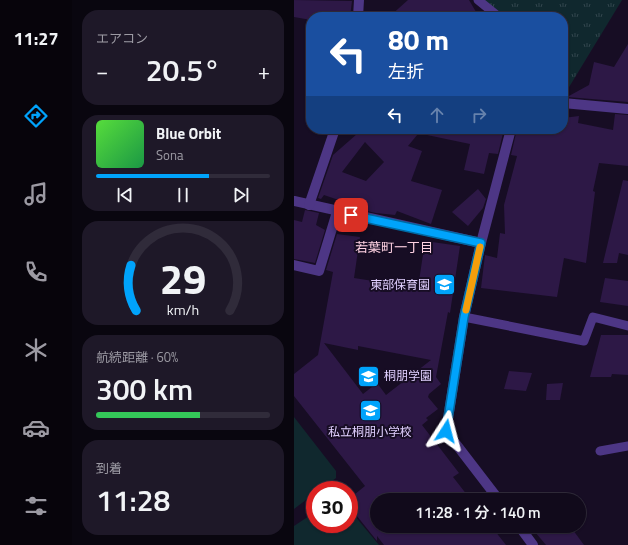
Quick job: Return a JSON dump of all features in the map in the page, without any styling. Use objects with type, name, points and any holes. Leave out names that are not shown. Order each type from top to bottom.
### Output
[{"type":"street","points":[[358,12],[359,0]]},
{"type":"street","points":[[568,103],[628,109]]},
{"type":"street","points":[[309,205],[333,134]]},
{"type":"street","points":[[494,493],[446,431],[464,317],[481,243],[510,134]]},
{"type":"street","points":[[294,201],[336,212],[481,243]]},
{"type":"street","points":[[294,265],[319,271],[336,212]]},
{"type":"street","points":[[524,533],[533,545]]},
{"type":"lane","points":[[478,0],[493,12]]},
{"type":"lane","points":[[464,317],[584,341],[593,317],[628,326]]},
{"type":"lane","points":[[600,451],[628,446]]},
{"type":"green space","points":[[481,0],[622,0],[568,89],[568,12],[498,12]]},
{"type":"green space","points":[[294,417],[336,471],[336,478],[332,481],[306,481],[306,500],[294,509]]},
{"type":"green space","points":[[306,518],[306,533],[358,533],[358,520],[379,545],[294,545],[294,526]]},
{"type":"building","points":[[294,0],[352,1],[351,12],[306,12],[306,19],[294,17]]},
{"type":"building","points":[[408,0],[469,0],[476,12],[395,12]]},
{"type":"building","points":[[628,44],[628,102],[568,97],[589,85],[594,62],[614,67]]},
{"type":"building","points":[[615,114],[628,115],[628,166],[599,163],[593,191],[595,192],[586,263],[564,258],[557,297],[481,288],[485,255],[497,258],[500,233],[505,234],[504,205],[517,156],[511,155],[516,134],[568,134],[568,117],[579,116],[578,123],[613,130]]},
{"type":"building","points":[[357,134],[418,134],[408,146],[422,151],[411,181],[442,190],[431,224],[397,211],[395,215],[376,213],[358,209],[359,207],[324,195],[321,199],[318,198],[333,155]],"holes":[[[365,142],[384,162],[366,181],[342,172]]]},
{"type":"building","points":[[503,134],[498,154],[489,153],[484,174],[464,170],[470,144],[427,135]]},
{"type":"building","points":[[623,180],[628,181],[628,255],[619,253],[617,263],[603,263]]},
{"type":"building","points":[[478,189],[486,199],[483,208],[468,226],[452,212]]},
{"type":"building","points":[[305,210],[319,213],[316,225],[325,230],[315,263],[294,259],[294,220],[302,222]]},
{"type":"building","points":[[337,234],[360,237],[354,278],[418,288],[425,241],[460,246],[450,313],[448,312],[436,377],[441,384],[429,394],[428,397],[438,409],[426,418],[428,420],[422,425],[459,473],[453,477],[466,493],[370,493],[370,532],[358,517],[358,492],[365,486],[294,396],[294,374],[318,355],[333,272],[326,270]],"holes":[[[324,343],[358,350],[358,346],[431,360],[386,395],[377,383],[363,394]]]},
{"type":"building","points":[[605,278],[628,281],[628,306],[600,302]]},
{"type":"building","points":[[601,335],[628,335],[628,375],[612,374],[611,377],[590,377]]},
{"type":"building","points":[[509,371],[532,373],[526,391],[504,389]]},
{"type":"building","points":[[563,383],[560,400],[546,400],[547,384]]},
{"type":"building","points":[[371,533],[497,533],[506,545],[384,545],[377,536],[377,541]]},
{"type":"building","points":[[536,533],[575,533],[584,545],[546,545]]},
{"type":"slow traffic","points":[[466,310],[480,247]]},
{"type":"place","name":"東部保育園","points":[[445,285]]},
{"type":"place","name":"桐朋学園","points":[[369,376]]},
{"type":"place","name":"私立桐朋小学校","points":[[370,411]]},
{"type":"district","name":"若葉町一丁目","points":[[394,247]]},
{"type":"route","points":[[351,215],[481,243],[464,317],[446,431]]}]
